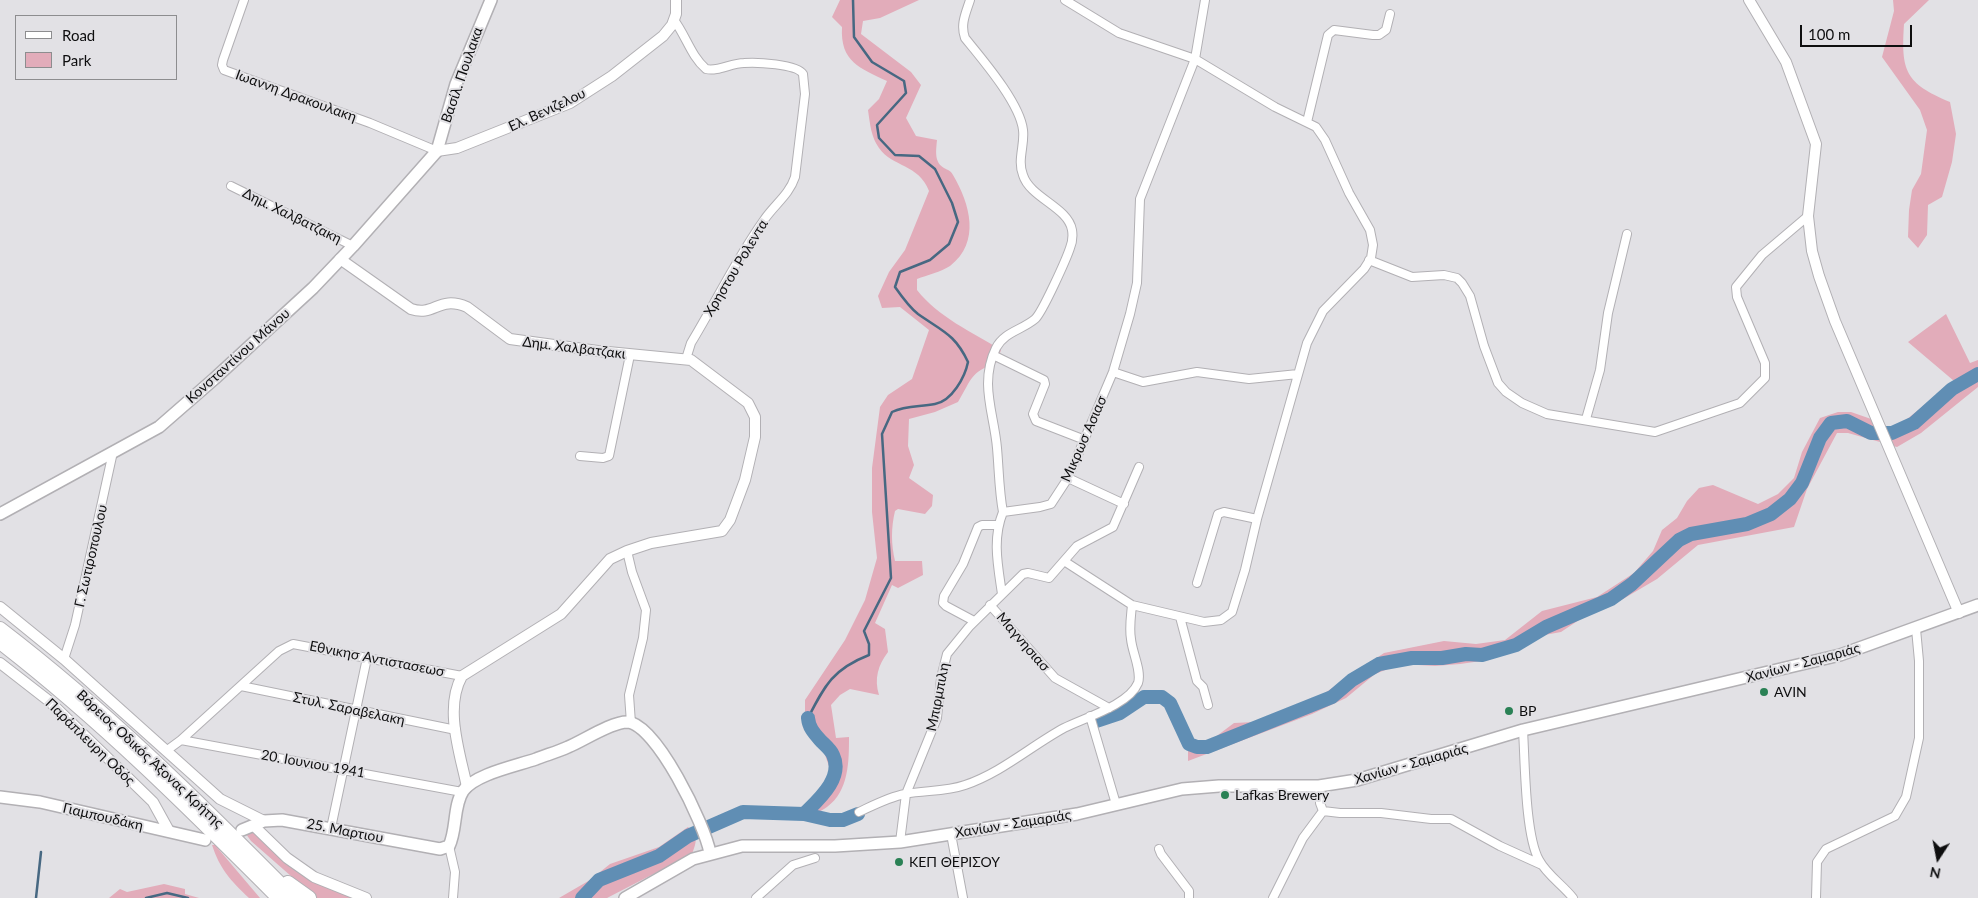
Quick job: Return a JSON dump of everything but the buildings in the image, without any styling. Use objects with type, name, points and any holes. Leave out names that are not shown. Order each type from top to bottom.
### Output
[{"type":"highway","name":"Βόρειος Οδικός Άξονας Κρήτης","points":[[0,628],[70,685],[157,762],[257,869],[279,898]]},
{"type":"highway","name":"Βόρειος Οδικός Άξονας Κρήτης","points":[[0,642],[62,692],[257,869],[294,898]]},
{"type":"highway","points":[[257,869],[268,898]]},
{"type":"highway","points":[[257,869],[309,898]]},
{"type":"main road","name":"Βασίλ. Πουλακα","points":[[437,151],[456,84],[491,0]]},
{"type":"main road","name":"Κονσταντίνου Μάνου","points":[[0,514],[159,427],[214,379],[340,259],[437,151]]},
{"type":"main road","name":"Χανίων - Σαμαριάς","points":[[625,898],[662,875],[710,852],[742,846],[835,846],[900,842],[1077,814],[1182,789],[1219,786],[1318,786],[1357,780],[1523,730],[1840,655],[1978,605]]},
{"type":"main road","points":[[449,846],[453,838],[465,789],[498,771],[568,747],[618,724],[631,723],[637,724],[654,739],[693,807],[707,837],[710,852]]},
{"type":"main road","name":"Γιαμπουδάκη","points":[[0,797],[40,802],[205,840]]},
{"type":"main road","name":"25. Μαρτιου","points":[[242,830],[259,823],[282,820],[440,849],[449,846]]},
{"type":"street","name":"Ιωαννη Δρακουλακη","points":[[244,0],[223,60],[224,70],[370,122],[437,151]]},
{"type":"street","points":[[674,20],[676,0]]},
{"type":"street","points":[[970,0],[962,24],[962,32],[994,74],[1021,120],[1023,130],[1020,167],[1024,178],[1029,187],[1054,206],[1070,222],[1072,229],[1071,248],[1042,311],[1031,322],[1003,338],[993,356],[988,398],[995,431],[1004,512],[998,525],[997,557],[1002,594]]},
{"type":"street","points":[[1065,0],[1119,33],[1195,59],[1275,107],[1316,127],[1322,134],[1349,193],[1370,230],[1373,245],[1369,260],[1364,268],[1323,311],[1307,343],[1257,519],[1245,570],[1232,612],[1226,617],[1214,622],[1180,617],[1132,605],[1064,561],[1077,546],[1113,527],[1139,467]]},
{"type":"street","name":"Μικρωσ Ασιασ","points":[[1004,512],[1051,504],[1068,478],[1113,372],[1130,314],[1136,283],[1138,207],[1143,188],[1195,59],[1205,0]]},
{"type":"street","points":[[1749,0],[1786,62],[1816,144],[1808,216],[1812,251],[1819,276],[1835,321],[1959,613]]},
{"type":"street","points":[[1307,122],[1328,35],[1334,30],[1378,35],[1386,30],[1390,14]]},
{"type":"street","name":"Ελ. Βενιζελου","points":[[437,151],[457,148],[576,100],[612,76],[663,36],[674,20]]},
{"type":"street","name":"Χρηστου Ρολεντα","points":[[674,20],[693,54],[706,69],[713,70],[743,63],[796,68],[803,74],[805,94],[795,177],[792,187],[765,218],[745,249],[691,343],[686,358]]},
{"type":"street","name":"Δημ. Χαλβατζακη","points":[[231,186],[353,246]]},
{"type":"street","points":[[1369,260],[1416,278],[1437,274],[1457,278],[1467,288],[1484,346],[1494,374],[1502,389],[1528,406],[1547,414],[1655,432],[1743,401],[1764,378],[1766,369],[1737,297],[1736,287],[1762,255],[1808,216]]},
{"type":"street","points":[[1586,419],[1600,370],[1608,313],[1627,234]]},
{"type":"street","name":"Δημ. Χαλβατζακι","points":[[340,259],[417,311],[423,312],[452,302],[467,307],[510,339],[630,355],[686,358]]},
{"type":"street","points":[[580,456],[603,458],[609,456],[630,355]]},
{"type":"street","points":[[993,356],[1044,380],[1045,384],[1033,414],[1036,421],[1085,440]]},
{"type":"street","points":[[465,789],[454,707],[456,686],[462,676],[561,614],[610,559],[627,550],[651,543],[722,531],[730,520],[745,480],[756,432],[756,417],[752,408],[696,363],[686,358]]},
{"type":"street","points":[[1113,372],[1143,382],[1197,372],[1249,379],[1298,374]]},
{"type":"street","name":"Γ. Σωτιροπουλου","points":[[64,659],[75,625],[113,452]]},
{"type":"street","points":[[1068,478],[1124,504]]},
{"type":"street","points":[[1197,583],[1218,514],[1224,512],[1257,519]]},
{"type":"street","points":[[974,621],[946,606],[944,604],[944,596],[963,564],[978,527],[982,525],[998,525]]},
{"type":"street","points":[[627,550],[632,572],[646,610],[643,638],[629,695],[631,723]]},
{"type":"street","name":"Μπιρμπιλη","points":[[900,842],[906,794],[937,718],[941,678],[951,646],[1023,574],[1028,573],[1049,578],[1064,561]]},
{"type":"street","name":"Μαγνησιασ","points":[[990,605],[1055,678],[1110,708]]},
{"type":"street","points":[[860,812],[885,800],[906,794],[939,792],[965,785],[990,775],[1040,742],[1090,716],[1110,708],[1128,696],[1138,682],[1138,673],[1130,636],[1132,605]]},
{"type":"street","points":[[0,608],[64,659],[220,798],[259,823],[287,858],[314,876],[366,898]]},
{"type":"street","points":[[1180,617],[1197,681],[1203,688],[1208,705]]},
{"type":"street","points":[[1816,898],[1817,862],[1826,849],[1895,816],[1906,797],[1919,738],[1919,660],[1916,629]]},
{"type":"street","name":"Εθνικησ Αντιστασεωσ","points":[[241,686],[279,651],[291,644],[462,676]]},
{"type":"street","points":[[331,828],[367,658]]},
{"type":"street","name":"Παράπλευρη Οδός","points":[[0,663],[55,707],[95,749],[153,802],[169,831]]},
{"type":"street","points":[[166,751],[181,740],[241,686]]},
{"type":"street","name":"Στυλ. Σαραβελακη","points":[[241,686],[456,730]]},
{"type":"street","points":[[1090,716],[1116,804]]},
{"type":"street","points":[[1523,730],[1531,830],[1538,858],[1542,865],[1573,898]]},
{"type":"street","name":"20. Ιουνιου 1941","points":[[181,740],[465,789]]},
{"type":"street","points":[[1318,786],[1323,811]]},
{"type":"street","points":[[1323,811],[1381,813],[1431,819],[1451,819],[1500,846],[1542,865]]},
{"type":"street","points":[[1273,898],[1303,838],[1323,811]]},
{"type":"street","points":[[951,834],[963,898]]},
{"type":"street","points":[[449,846],[455,872],[453,898]]},
{"type":"street","points":[[1159,848],[1161,854],[1189,891],[1189,898]]},
{"type":"street","points":[[756,898],[793,865],[815,858]]},
{"type":"green space","points":[[840,0],[919,0],[880,18],[863,21],[861,34],[911,72],[921,85],[906,118],[916,136],[937,140],[937,159],[941,166],[952,174],[959,186],[968,210],[969,234],[966,246],[960,256],[950,266],[917,279],[917,290],[925,300],[945,316],[1001,350],[997,362],[976,373],[958,402],[935,412],[909,419],[908,446],[914,465],[909,478],[933,495],[932,506],[925,514],[898,509],[895,511],[892,542],[895,561],[922,561],[923,575],[898,588],[892,585],[875,623],[885,629],[888,652],[878,672],[879,695],[850,689],[840,695],[831,705],[836,738],[849,737],[846,775],[840,793],[834,800],[827,807],[807,819],[793,817],[818,792],[831,772],[824,752],[805,728],[805,700],[845,640],[865,600],[877,558],[872,512],[872,468],[880,407],[888,395],[912,379],[929,330],[900,307],[882,308],[878,296],[889,272],[905,250],[929,191],[925,182],[919,176],[884,154],[874,139],[868,110],[879,99],[887,81],[860,67],[848,56],[842,39],[842,27],[832,17]]},
{"type":"green space","points":[[1893,0],[1929,0],[1904,24],[1905,64],[1909,74],[1923,88],[1950,102],[1956,134],[1952,162],[1942,197],[1928,205],[1927,235],[1918,248],[1908,237],[1909,210],[1912,190],[1921,174],[1927,130],[1920,110],[1882,57],[1894,11]]},
{"type":"green space","points":[[1946,314],[1970,363],[1978,360],[1978,387],[1921,433],[1897,447],[1893,446],[1887,429],[1901,424],[1954,381],[1908,342]]},
{"type":"green space","points":[[1838,412],[1851,412],[1874,420],[1880,442],[1848,433],[1837,433],[1807,489],[1794,527],[1698,545],[1657,579],[1623,599],[1588,614],[1561,632],[1539,636],[1519,650],[1488,660],[1460,664],[1435,666],[1401,664],[1375,674],[1346,698],[1312,714],[1188,761],[1188,750],[1177,722],[1183,722],[1190,737],[1201,742],[1214,738],[1234,723],[1255,722],[1319,697],[1384,653],[1444,641],[1476,644],[1505,640],[1542,611],[1597,597],[1634,573],[1653,551],[1662,530],[1677,518],[1687,501],[1699,488],[1713,485],[1758,504],[1778,494],[1794,478],[1802,452],[1820,418]]},
{"type":"green space","points":[[688,827],[696,839],[692,854],[607,898],[559,898],[590,880],[610,864],[659,847]]},
{"type":"green space","points":[[255,831],[297,871],[354,898],[316,898],[251,841],[246,834]]},
{"type":"green space","points":[[212,845],[215,845],[260,898],[249,898],[236,886],[222,868]]},
{"type":"green space","points":[[164,884],[185,889],[185,894],[199,898],[109,898],[120,889],[127,892]]},
{"type":"waterway","points":[[808,718],[831,679],[847,666],[869,655],[869,644],[864,631],[891,578],[882,434],[892,412],[908,407],[935,404],[947,398],[957,388],[968,362],[953,339],[918,314],[895,287],[900,272],[930,260],[949,244],[958,222],[952,203],[935,169],[919,156],[895,155],[879,138],[877,125],[906,93],[904,81],[872,62],[854,37],[853,0]]},
{"type":"waterway","points":[[1096,721],[1120,713],[1144,697],[1162,697],[1170,703],[1189,744],[1197,747],[1207,747],[1332,697],[1352,680],[1379,664],[1412,658],[1442,658],[1466,654],[1482,655],[1516,645],[1546,627],[1611,599],[1632,584],[1679,540],[1691,534],[1747,524],[1771,514],[1790,499],[1802,483],[1820,438],[1831,423],[1847,421],[1871,433],[1892,433],[1914,423],[1952,389],[1978,374]]},
{"type":"waterway","points":[[804,814],[828,788],[835,772],[833,755],[812,730],[808,718]]},
{"type":"waterway","points":[[582,898],[599,880],[659,856],[688,836],[743,812],[804,814],[830,820],[843,820],[858,814]]},
{"type":"waterway","points":[[36,898],[41,852]]},
{"type":"waterway","points":[[146,898],[167,893],[188,898]]},
{"type":"place","name":"AVIN","points":[[1764,692]]},
{"type":"place","name":"BP","points":[[1509,711]]},
{"type":"place","name":"Lafkas Brewery","points":[[1225,795]]},
{"type":"place","name":"ΚΕΠ ΘΕΡΙΣΟΥ","points":[[899,862]]}]
